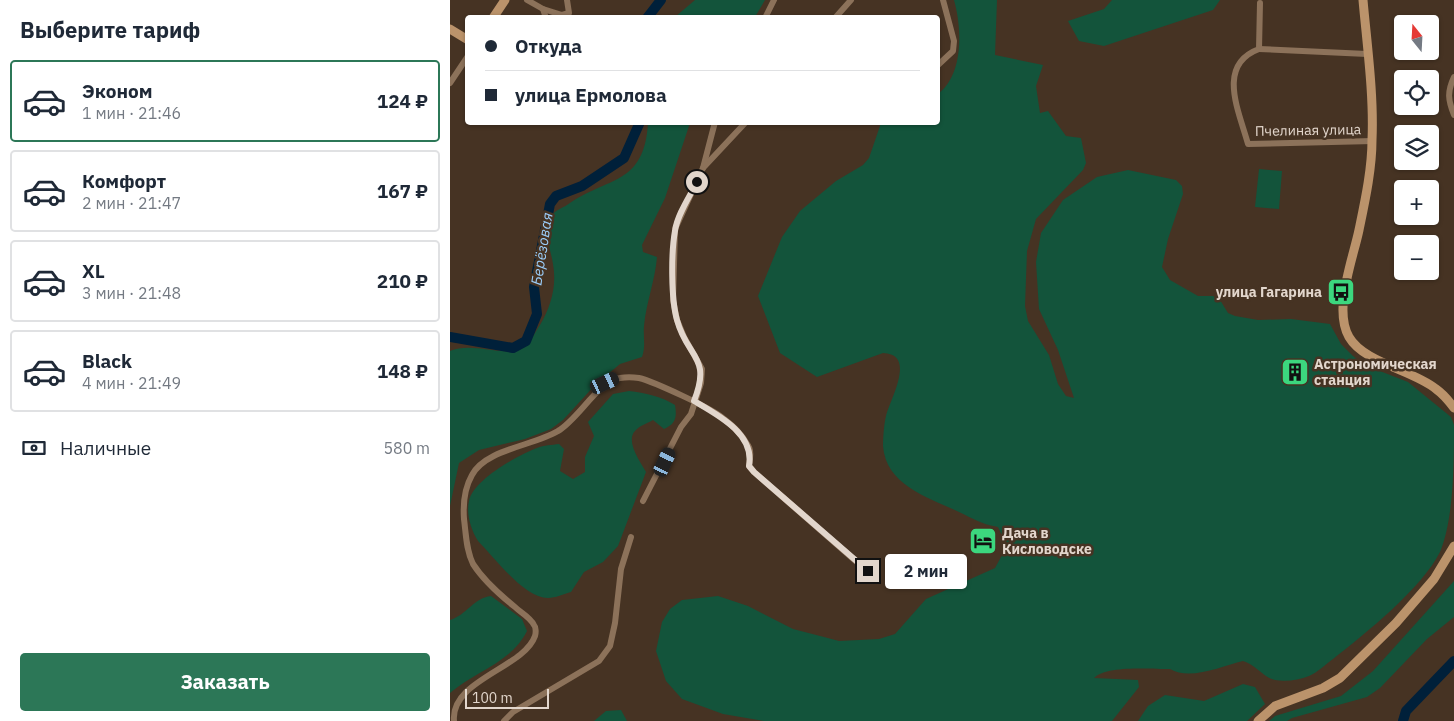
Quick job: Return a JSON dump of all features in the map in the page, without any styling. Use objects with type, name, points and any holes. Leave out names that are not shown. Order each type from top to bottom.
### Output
[{"type":"street","points":[[495,15],[505,0]]},
{"type":"street","points":[[528,0],[543,9],[562,15],[569,13],[567,0]]},
{"type":"street","points":[[766,15],[774,0]]},
{"type":"street","points":[[838,15],[851,0]]},
{"type":"street","points":[[940,64],[953,51],[954,41],[943,0]]},
{"type":"street","points":[[1363,0],[1372,141],[1359,230],[1346,293],[1344,310],[1346,328],[1356,346],[1436,388],[1454,408]]},
{"type":"street","points":[[1260,3],[1259,49],[1367,54]]},
{"type":"street","points":[[543,9],[545,15]]},
{"type":"street","points":[[450,29],[465,38]]},
{"type":"street","name":"Пчелиная улица","points":[[1259,49],[1240,59],[1235,69],[1233,81],[1248,144],[1372,141]]},
{"type":"street","points":[[450,83],[465,60]]},
{"type":"street","points":[[1454,77],[1448,92],[1448,101],[1454,115]]},
{"type":"street","points":[[643,501],[681,427],[692,414],[694,401],[701,384],[702,369],[677,320],[673,300],[675,230],[703,168],[714,125]]},
{"type":"street","points":[[703,168],[718,155],[743,125]]},
{"type":"street","points":[[454,721],[450,704],[454,695],[465,685],[509,660],[528,646],[535,636],[535,626],[528,617],[495,591],[473,563],[467,545],[463,506],[472,474],[485,460],[558,431],[578,415],[605,383],[618,378],[640,378],[694,401],[723,418],[748,445],[751,455],[749,466],[754,472],[868,571]]},
{"type":"street","points":[[504,721],[513,712],[599,661],[610,646],[615,623],[621,569],[631,537]]},
{"type":"street","points":[[1258,721],[1274,706],[1323,688],[1340,678],[1396,624],[1434,579],[1454,546]]},
{"type":"green space","points":[[695,0],[765,0],[756,15],[677,15]]},
{"type":"green space","points":[[954,0],[997,0],[995,55],[1043,65],[1036,86],[1040,113],[1048,111],[1066,136],[1081,138],[1086,163],[1083,170],[1036,219],[1027,251],[1025,306],[1028,321],[1049,355],[1058,384],[1066,396],[1074,398],[1058,350],[1039,309],[1036,262],[1041,233],[1063,200],[1097,177],[1128,170],[1176,180],[1182,186],[1183,194],[1168,239],[1162,267],[1170,280],[1198,296],[1213,296],[1220,300],[1228,313],[1235,316],[1258,320],[1291,319],[1330,324],[1341,344],[1353,356],[1367,366],[1408,382],[1451,417],[1454,425],[1454,456],[1451,507],[1445,538],[1440,552],[1432,566],[1392,610],[1312,675],[1301,679],[1275,680],[1267,677],[1252,665],[1243,661],[1216,669],[1187,674],[1170,669],[1119,669],[1108,671],[1094,678],[1138,680],[1139,687],[1112,721],[764,721],[723,714],[682,699],[666,681],[656,651],[662,622],[670,609],[682,600],[718,596],[748,606],[793,629],[839,641],[879,639],[895,634],[926,599],[995,568],[1007,546],[998,527],[978,521],[923,496],[901,481],[892,471],[886,460],[883,446],[886,416],[896,389],[900,369],[898,361],[893,355],[883,353],[817,377],[780,353],[758,296],[782,237],[800,211],[836,181],[863,165],[869,158],[880,125],[940,125],[940,92],[953,75],[959,50],[957,11]]},
{"type":"green space","points":[[1112,0],[1220,0],[1213,10],[1104,46],[1079,41],[1068,21],[1104,9]]},
{"type":"green space","points":[[648,125],[689,125],[665,198],[642,245],[643,252],[657,257],[645,317],[642,357],[620,364],[596,384],[563,420],[551,429],[525,439],[479,450],[459,463],[450,506],[450,351],[459,348],[469,348],[508,351],[524,347],[529,342],[547,311],[554,288],[553,264],[548,240],[549,222],[552,216],[558,210],[582,196],[621,177],[631,169],[639,158],[645,143]]},
{"type":"green space","points":[[1259,169],[1282,171],[1279,209],[1255,207]]},
{"type":"green space","points":[[629,391],[653,395],[675,405],[675,420],[664,429],[653,420],[639,428],[632,435],[635,452],[646,472],[618,546],[603,562],[584,572],[571,592],[551,598],[539,596],[529,591],[510,576],[478,541],[471,527],[469,516],[468,506],[472,493],[497,469],[519,456],[545,446],[559,444],[564,449],[560,471],[573,479],[585,472],[585,457],[594,436],[588,422],[613,394]]},
{"type":"green space","points":[[1454,581],[1454,617],[1427,639],[1380,688],[1367,697],[1287,721],[1269,721],[1275,716],[1341,696],[1373,671]]},
{"type":"green space","points":[[491,596],[522,619],[527,631],[512,651],[450,693],[450,620],[456,618],[479,600]]},
{"type":"green space","points":[[1243,684],[1255,687],[1265,704],[1247,721],[1138,721],[1148,706],[1165,695],[1204,701]]},
{"type":"green space","points":[[621,710],[627,721],[594,721],[606,711]]},
{"type":"waterway","name":"Берёзовая","points":[[649,15],[661,0]]},
{"type":"waterway","name":"Берёзовая","points":[[450,337],[513,348],[526,341],[537,314],[534,287],[550,204],[556,196],[582,186],[624,158],[639,125]]},
{"type":"waterway","points":[[1403,721],[1406,711],[1454,661]]},
{"type":"place","name":"улица Гагарина","points":[[1341,292]]},
{"type":"place","name":"Астрономическая станция","points":[[1295,372]]},
{"type":"place","name":"Дача в Кисловодске","points":[[983,541]]},
{"type":"route","points":[[697,182],[675,230],[673,300],[677,320],[684,337],[697,357],[702,369],[701,384],[694,401],[723,418],[748,445],[751,455],[749,466],[754,472],[773,486],[792,506],[868,571]]}]
